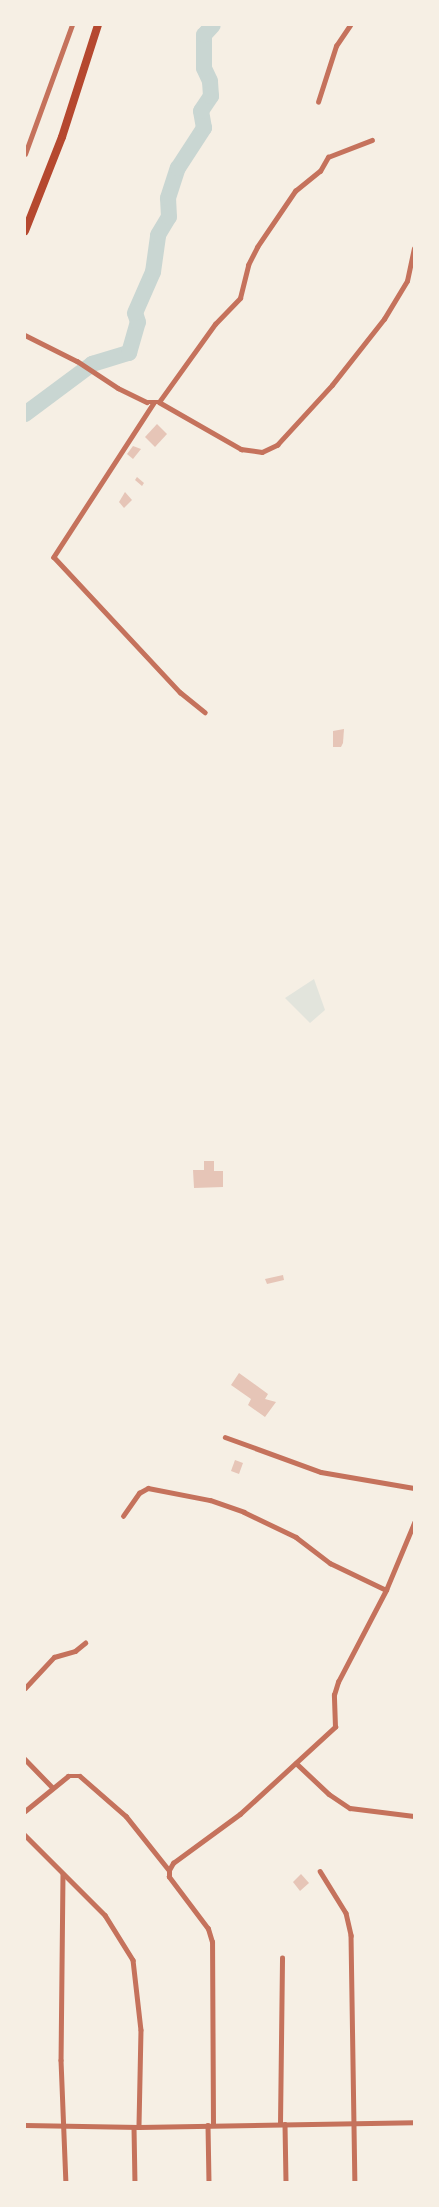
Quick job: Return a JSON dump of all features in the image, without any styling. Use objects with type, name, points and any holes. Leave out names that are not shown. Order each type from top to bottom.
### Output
[{"type":"highway","points":[[25,231],[62,137],[98,25]]},
{"type":"street","points":[[25,154],[72,25]]},
{"type":"street","points":[[318,102],[336,46],[350,25]]},
{"type":"street","points":[[204,712],[180,692],[54,558],[156,402],[215,324],[240,298],[248,265],[257,247],[295,192],[320,171],[328,157],[372,140]]},
{"type":"street","points":[[25,335],[77,361],[104,379],[156,402],[241,450],[262,452],[277,445],[332,385],[384,319],[407,281],[414,250]]},
{"type":"street","points":[[225,1437],[321,1472],[414,1488]]},
{"type":"street","points":[[123,1516],[139,1493],[148,1488],[210,1500],[244,1512],[296,1537],[330,1563],[386,1590]]},
{"type":"street","points":[[209,2182],[212,1942],[208,1929],[169,1877],[169,1870],[173,1863],[240,1814],[335,1727],[334,1695],[338,1682],[386,1590],[414,1523]]},
{"type":"street","points":[[25,1688],[54,1657],[75,1651],[85,1643]]},
{"type":"street","points":[[25,1759],[52,1787]]},
{"type":"street","points":[[296,1763],[329,1794],[350,1808],[414,1816]]},
{"type":"street","points":[[25,1811],[52,1787],[68,1776],[75,1774],[86,1778],[126,1816],[169,1870]]},
{"type":"street","points":[[25,1835],[105,1915],[133,1960],[141,2030],[135,2182]]},
{"type":"street","points":[[320,1871],[346,1913],[351,1935],[356,2182]]},
{"type":"street","points":[[63,1874],[63,2126],[66,2182]]},
{"type":"street","points":[[282,1958],[282,2124],[286,2182]]},
{"type":"street","points":[[25,2125],[136,2127],[414,2122]]},
{"type":"shaded area","points":[[314,979],[325,1010],[310,1023],[285,998]]},
{"type":"building","points":[[157,424],[167,434],[155,447],[145,437]]},
{"type":"building","points":[[133,446],[141,449],[133,459],[127,454]]},
{"type":"building","points":[[137,477],[144,483],[142,486],[135,480]]},
{"type":"building","points":[[125,492],[132,500],[124,508],[119,502]]},
{"type":"building","points":[[344,729],[341,747],[333,747],[333,731]]},
{"type":"building","points":[[204,1161],[214,1161],[214,1171],[223,1171],[223,1187],[194,1188],[193,1170],[204,1170]]},
{"type":"building","points":[[283,1275],[284,1280],[267,1284],[265,1279]]},
{"type":"building","points":[[239,1373],[268,1394],[265,1399],[276,1402],[265,1417],[248,1405],[251,1399],[231,1385]]},
{"type":"building","points":[[235,1460],[243,1463],[239,1474],[231,1471]]},
{"type":"building","points":[[301,1874],[309,1883],[300,1891],[293,1882]]},
{"type":"waterway","points":[[25,414],[92,364],[129,353],[138,322],[135,313],[153,272],[158,235],[169,217],[168,198],[178,168],[204,128],[201,111],[211,96],[210,81],[204,68],[204,35],[213,25]]}]
